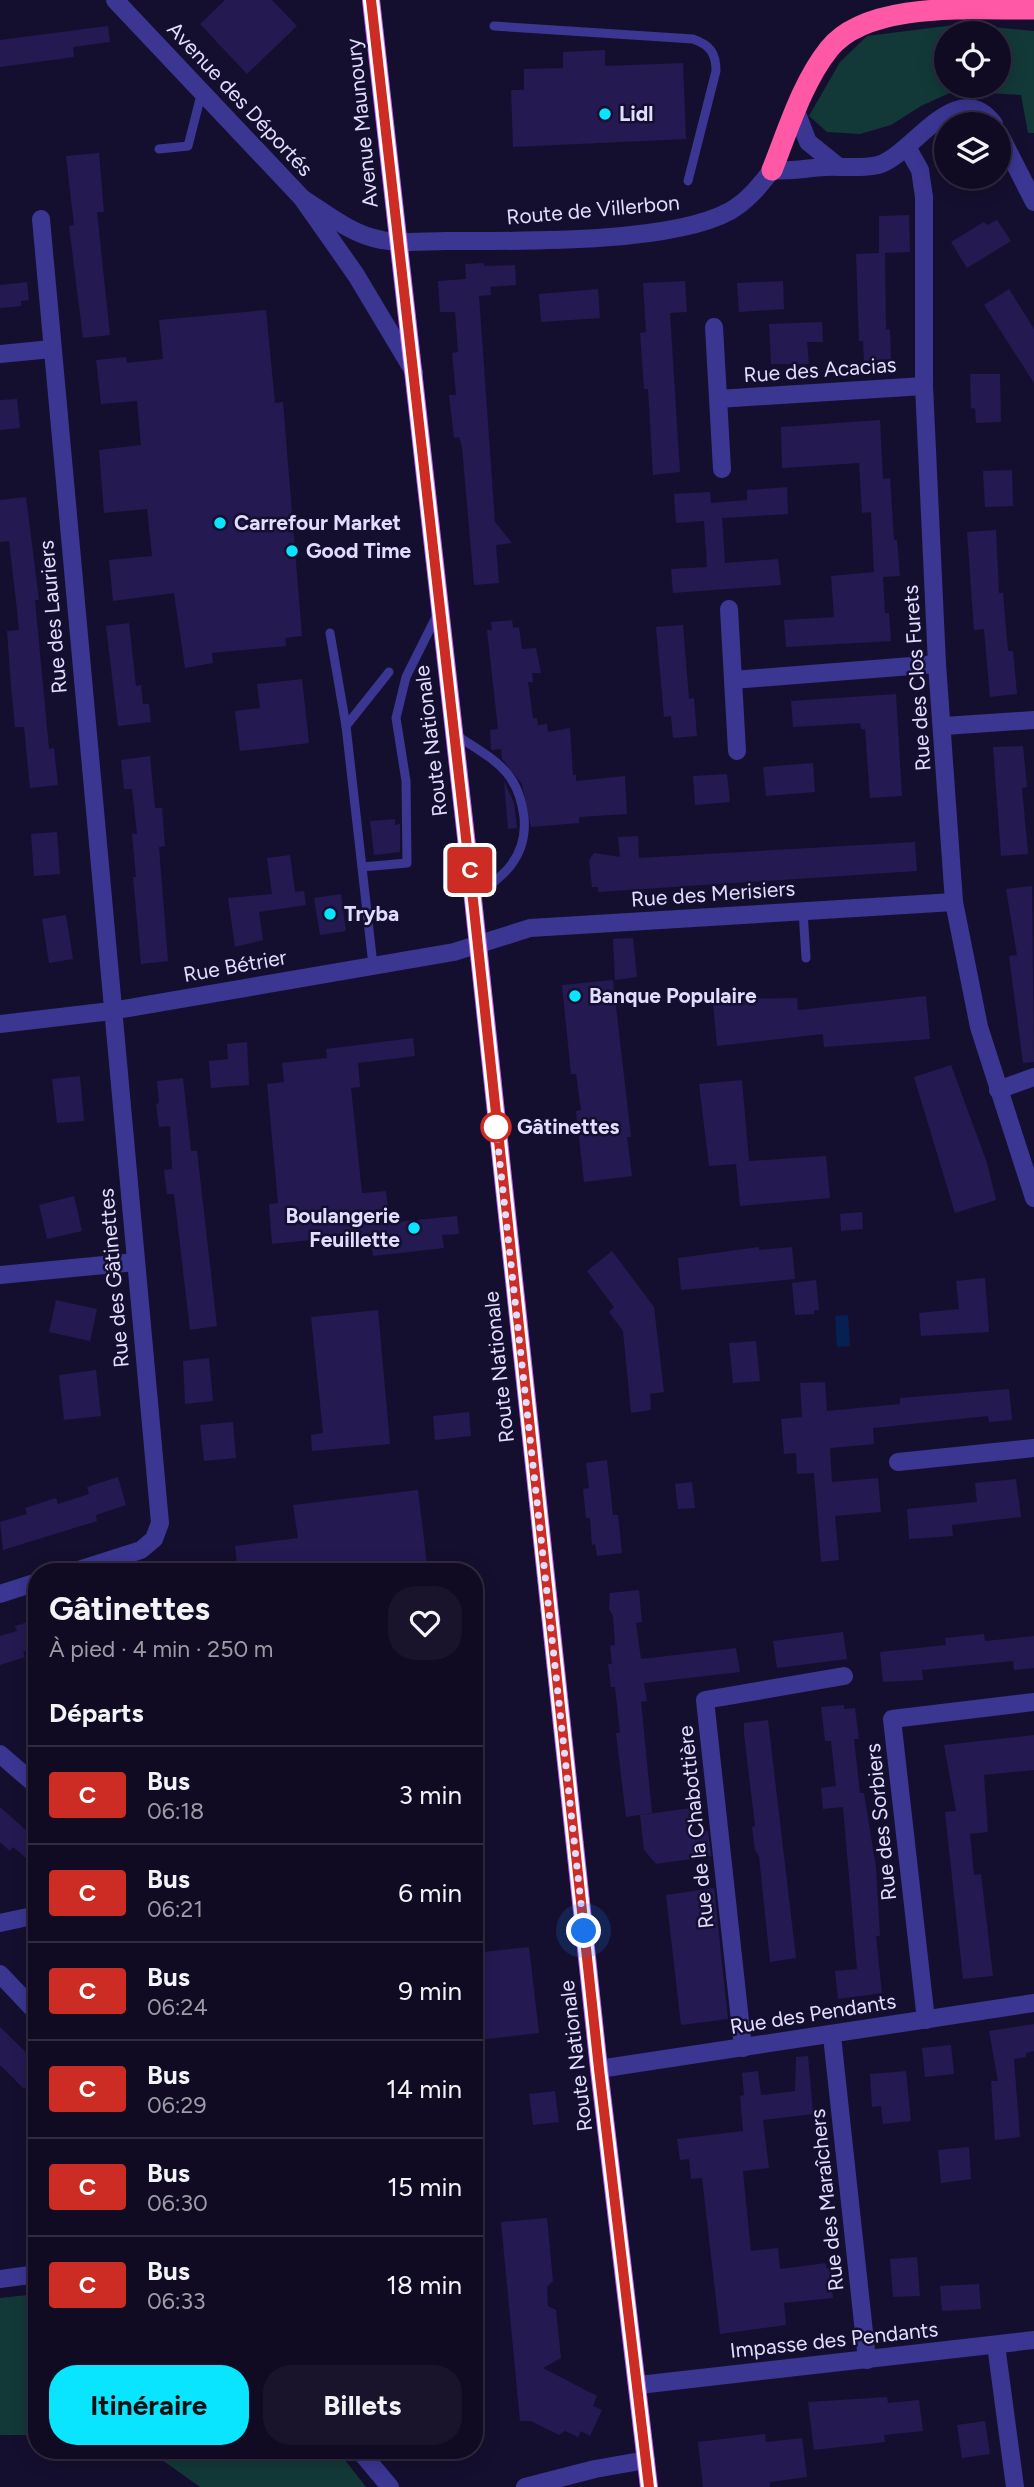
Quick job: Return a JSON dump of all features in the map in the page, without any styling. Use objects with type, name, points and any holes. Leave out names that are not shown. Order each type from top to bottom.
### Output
[{"type":"highway","points":[[994,0],[1034,6]]},
{"type":"highway","points":[[772,170],[796,111],[830,47],[859,25],[899,13],[1034,6]]},
{"type":"main road","name":"Avenue Maunoury","points":[[371,0],[398,241]]},
{"type":"main road","name":"Route Nationale","points":[[398,241],[473,900],[599,2069],[639,2385],[649,2487]]},
{"type":"street","name":"Avenue des Déportés","points":[[115,0],[202,89],[302,198],[356,275],[414,372]]},
{"type":"street","points":[[950,112],[972,109],[980,112]]},
{"type":"street","points":[[796,111],[808,142],[839,167]]},
{"type":"street","points":[[772,170],[789,172],[879,164],[906,147],[934,123]]},
{"type":"street","name":"Rue des Clos Furets","points":[[906,147],[916,159],[924,197],[925,386],[937,664],[944,726],[954,902],[979,1027],[1034,1198]]},
{"type":"street","points":[[1011,157],[1034,202]]},
{"type":"street","name":"Route de Villerbon","points":[[398,241],[613,235],[684,227],[731,211],[756,190],[772,170]]},
{"type":"street","name":"Avenue des Déportés","points":[[302,198],[355,231],[382,240],[398,241]]},
{"type":"street","name":"Rue des Lauriers","points":[[41,219],[111,1011]]},
{"type":"street","name":"Rue des Acacias","points":[[714,327],[722,469]]},
{"type":"street","points":[[0,354],[52,349]]},
{"type":"street","name":"Rue des Acacias","points":[[718,399],[925,386]]},
{"type":"street","points":[[729,609],[737,751]]},
{"type":"street","points":[[733,680],[937,664]]},
{"type":"street","points":[[944,726],[1034,720]]},
{"type":"street","name":"Rue des Merisiers","points":[[477,945],[530,928],[954,902]]},
{"type":"street","name":"Rue Bétrier","points":[[0,1024],[111,1011],[454,952],[477,945]]},
{"type":"street","name":"Rue des Gâtinettes","points":[[100,1563],[141,1550],[154,1539],[160,1523],[111,1011]]},
{"type":"street","points":[[998,1090],[1034,1077]]},
{"type":"street","points":[[0,1275],[135,1262]]},
{"type":"street","points":[[898,1462],[1034,1447]]},
{"type":"street","points":[[0,1594],[28,1585]]},
{"type":"street","name":"Rue de la Chabottière","points":[[743,2048],[705,1700],[844,1676]]},
{"type":"street","name":"Rue des Sorbiers","points":[[926,2020],[892,1719],[1034,1702]]},
{"type":"street","points":[[0,1754],[28,1778]]},
{"type":"street","points":[[0,1923],[28,1917]]},
{"type":"street","points":[[0,1974],[28,2004]]},
{"type":"street","name":"Rue des Pendants","points":[[599,2069],[832,2036],[1034,2003]]},
{"type":"street","name":"Rue des Maraîchers","points":[[832,2036],[867,2360]]},
{"type":"street","points":[[0,2279],[28,2275]]},
{"type":"street","name":"Impasse des Pendants","points":[[639,2385],[1034,2340]]},
{"type":"street","points":[[996,2345],[1015,2487]]},
{"type":"street","points":[[367,2459],[390,2487]]},
{"type":"street","points":[[525,2487],[646,2460]]},
{"type":"lane","points":[[494,26],[693,39],[705,43],[716,58],[716,71],[688,181]]},
{"type":"lane","points":[[159,149],[188,146],[202,89]]},
{"type":"lane","points":[[362,867],[407,863],[406,781],[396,718],[406,677],[439,611]]},
{"type":"lane","points":[[330,633],[346,726],[373,965]]},
{"type":"lane","points":[[346,726],[390,672]]},
{"type":"lane","points":[[454,734],[486,755],[510,776],[521,792],[525,828],[520,850],[507,870],[473,900]]},
{"type":"lane","points":[[803,911],[806,958]]},
{"type":"green space","points":[[934,28],[934,98],[939,98],[891,125],[860,134],[827,132],[809,116],[840,62],[867,36]]},
{"type":"green space","points":[[1011,29],[1034,31],[1034,133],[1028,133],[1021,95],[1011,94]]},
{"type":"green space","points":[[28,2295],[28,2435],[0,2435],[0,2298]]},
{"type":"green space","points":[[158,2459],[344,2459],[366,2487],[200,2487]]},
{"type":"water","points":[[848,1315],[850,1346],[837,1347],[835,1316]]},
{"type":"building","points":[[225,0],[272,0],[297,26],[247,74],[200,24]]},
{"type":"building","points":[[108,26],[110,42],[73,47],[74,57],[0,67],[0,40]]},
{"type":"building","name":"Lidl","points":[[605,50],[605,66],[683,63],[686,139],[513,147],[511,90],[524,90],[524,69],[563,68],[563,52]]},
{"type":"building","points":[[99,153],[104,212],[97,212],[110,335],[83,338],[69,226],[74,225],[66,156]]},
{"type":"building","points":[[909,215],[910,252],[885,253],[886,330],[890,329],[891,359],[864,361],[863,341],[859,341],[856,254],[879,253],[879,216]]},
{"type":"building","points":[[997,220],[1011,241],[967,268],[951,242],[984,222],[987,225]]},
{"type":"building","points":[[484,263],[484,266],[515,265],[516,285],[490,287],[491,295],[479,296],[495,522],[512,543],[496,545],[499,583],[474,585],[462,447],[459,437],[454,438],[449,395],[456,395],[452,353],[458,352],[455,312],[440,312],[438,281],[466,279],[465,264]]},
{"type":"building","points":[[685,281],[687,312],[670,313],[680,472],[653,475],[648,389],[644,389],[640,333],[646,332],[643,283]]},
{"type":"building","points":[[783,281],[784,309],[739,312],[737,283]]},
{"type":"building","points":[[27,282],[29,300],[21,301],[21,306],[0,308],[0,285]]},
{"type":"building","points":[[598,289],[600,318],[541,322],[539,294]]},
{"type":"building","points":[[1009,289],[1034,329],[1034,383],[984,305]]},
{"type":"building","name":"Carrefour Market","points":[[266,310],[275,403],[283,402],[302,636],[285,638],[286,646],[212,653],[213,663],[185,668],[174,593],[113,601],[109,560],[152,556],[147,509],[104,513],[99,450],[141,445],[137,401],[101,404],[96,360],[126,357],[127,363],[163,359],[159,320]]},
{"type":"building","points":[[822,322],[823,342],[807,342],[809,364],[771,364],[769,324]]},
{"type":"building","points":[[970,374],[1000,374],[1001,422],[976,423],[975,409],[971,408]]},
{"type":"building","points":[[17,399],[20,428],[0,430],[0,400]]},
{"type":"building","points":[[880,420],[883,479],[890,478],[894,540],[897,540],[900,576],[883,577],[885,613],[889,613],[891,641],[786,647],[784,620],[834,617],[831,576],[874,572],[871,512],[862,513],[859,463],[782,468],[781,427]]},
{"type":"building","points":[[1012,470],[1013,506],[985,507],[983,471]]},
{"type":"building","points":[[787,487],[788,514],[722,518],[725,563],[778,559],[781,585],[673,593],[671,569],[707,567],[704,521],[676,523],[674,494],[710,492],[711,503],[747,500],[747,490]]},
{"type":"building","points":[[26,497],[39,600],[35,600],[49,749],[54,748],[58,785],[30,788],[24,727],[15,727],[11,686],[7,631],[19,630],[9,541],[0,542],[0,500]]},
{"type":"building","points":[[996,530],[999,593],[1003,593],[1008,651],[1013,651],[1017,694],[990,697],[984,629],[974,630],[967,532]]},
{"type":"building","points":[[512,620],[513,628],[519,627],[522,649],[536,648],[541,673],[532,673],[533,682],[528,682],[533,718],[537,718],[538,725],[547,724],[548,732],[570,728],[573,775],[576,775],[576,781],[625,776],[627,814],[579,817],[579,823],[531,827],[522,784],[502,759],[501,749],[491,750],[490,730],[498,729],[487,630],[492,630],[491,622]]},
{"type":"building","points":[[129,623],[136,686],[141,685],[143,704],[149,704],[151,722],[118,726],[106,626]]},
{"type":"building","points":[[683,625],[689,699],[694,698],[697,736],[673,738],[671,716],[664,717],[656,627]]},
{"type":"building","points":[[302,679],[309,743],[240,751],[235,711],[260,708],[257,684]]},
{"type":"building","points":[[896,694],[902,796],[870,798],[865,729],[861,729],[860,723],[793,727],[791,701]]},
{"type":"building","points":[[1023,746],[1027,787],[1022,788],[1028,854],[1001,856],[993,747]]},
{"type":"building","points":[[150,756],[155,808],[162,808],[165,846],[159,847],[168,961],[141,964],[133,877],[136,877],[132,834],[137,834],[132,789],[124,789],[121,760]]},
{"type":"building","points":[[813,763],[815,792],[766,796],[763,767]]},
{"type":"building","points":[[727,774],[730,802],[695,805],[693,776]]},
{"type":"building","points":[[504,781],[514,803],[517,828],[508,829]]},
{"type":"building","points":[[395,819],[395,825],[400,824],[400,852],[374,855],[370,821]]},
{"type":"building","points":[[57,832],[60,874],[34,876],[31,834]]},
{"type":"building","points":[[638,836],[639,858],[915,842],[917,871],[598,892],[598,887],[592,887],[589,860],[594,853],[620,857],[618,837]]},
{"type":"building","points":[[290,855],[295,892],[304,891],[306,905],[259,912],[263,940],[235,947],[228,898],[272,894],[267,858]]},
{"type":"building","points":[[1032,886],[1034,1062],[1023,1063],[1009,956],[1017,955],[1006,889]]},
{"type":"building","name":"Tryba","points":[[341,894],[346,931],[320,935],[314,898]]},
{"type":"building","points":[[66,915],[73,959],[49,963],[42,919]]},
{"type":"building","points":[[633,938],[637,977],[615,980],[613,939]]},
{"type":"building","points":[[613,980],[631,1137],[627,1137],[632,1176],[584,1182],[576,1111],[581,1110],[576,1074],[571,1074],[562,985]]},
{"type":"building","points":[[926,996],[930,1039],[824,1047],[823,1034],[717,1046],[713,1003],[731,1002],[730,999],[797,998],[798,1010]]},
{"type":"building","points":[[413,1038],[415,1056],[358,1063],[360,1087],[351,1088],[362,1193],[386,1191],[389,1218],[394,1217],[395,1222],[457,1216],[459,1234],[442,1235],[444,1248],[373,1256],[370,1234],[272,1244],[269,1204],[278,1203],[267,1084],[284,1082],[282,1063],[327,1058],[326,1049]]},
{"type":"building","points":[[247,1042],[249,1085],[211,1088],[209,1061],[228,1059],[227,1044]]},
{"type":"building","points":[[951,1065],[987,1163],[996,1200],[955,1213],[914,1077]]},
{"type":"building","points":[[80,1076],[84,1121],[57,1123],[52,1079]]},
{"type":"building","points":[[183,1078],[191,1151],[197,1151],[217,1326],[190,1330],[174,1194],[167,1194],[164,1170],[172,1169],[170,1126],[159,1127],[156,1104],[159,1103],[157,1081]]},
{"type":"building","points":[[742,1080],[749,1161],[826,1156],[830,1198],[740,1206],[736,1164],[709,1166],[699,1084]]},
{"type":"building","points":[[74,1196],[82,1231],[47,1239],[39,1205]]},
{"type":"building","points":[[862,1212],[863,1229],[841,1231],[840,1214]]},
{"type":"building","points":[[759,1247],[759,1250],[792,1247],[795,1279],[681,1290],[678,1258]]},
{"type":"building","points":[[612,1251],[654,1307],[664,1392],[650,1394],[651,1410],[631,1413],[623,1331],[609,1312],[614,1307],[587,1271]]},
{"type":"building","points":[[985,1278],[989,1332],[921,1336],[919,1313],[959,1309],[956,1281]]},
{"type":"building","points":[[816,1280],[819,1310],[814,1310],[814,1314],[795,1315],[792,1283]]},
{"type":"building","points":[[56,1300],[97,1309],[90,1341],[49,1332]]},
{"type":"building","points":[[378,1310],[390,1444],[312,1451],[311,1435],[323,1433],[311,1317]]},
{"type":"building","points":[[756,1341],[760,1381],[733,1383],[729,1343]]},
{"type":"building","points":[[209,1358],[213,1401],[185,1404],[183,1361]]},
{"type":"building","points":[[96,1370],[101,1416],[64,1420],[59,1375]]},
{"type":"building","points":[[825,1382],[827,1411],[900,1404],[900,1398],[1009,1389],[1012,1420],[989,1422],[988,1416],[873,1428],[874,1444],[830,1448],[832,1482],[878,1478],[881,1512],[835,1516],[839,1560],[821,1562],[814,1473],[797,1474],[796,1453],[784,1454],[781,1419],[802,1417],[800,1383]]},
{"type":"building","points":[[469,1412],[471,1436],[435,1440],[433,1416]]},
{"type":"building","points":[[233,1422],[236,1458],[204,1461],[200,1425]]},
{"type":"building","points":[[607,1460],[613,1515],[618,1515],[622,1553],[597,1556],[595,1544],[592,1545],[590,1518],[586,1518],[583,1489],[589,1488],[586,1463]]},
{"type":"building","points":[[118,1477],[126,1505],[96,1515],[97,1521],[3,1550],[0,1522],[27,1514],[25,1508],[56,1498],[58,1504],[89,1494],[87,1487]]},
{"type":"building","points":[[1016,1479],[1021,1517],[952,1525],[953,1536],[909,1539],[907,1509],[977,1502],[975,1483]]},
{"type":"building","points":[[692,1482],[695,1508],[678,1509],[675,1484]]},
{"type":"building","points":[[418,1490],[427,1563],[237,1563],[235,1546],[298,1538],[293,1505]]},
{"type":"building","points":[[639,1590],[642,1622],[636,1623],[641,1659],[736,1648],[740,1672],[644,1683],[647,1701],[641,1702],[652,1813],[626,1817],[616,1733],[620,1733],[615,1687],[611,1687],[608,1664],[612,1664],[610,1646],[615,1645],[613,1616],[609,1609],[610,1593]]},
{"type":"building","points":[[28,1622],[28,1650],[23,1652],[25,1657],[0,1665],[0,1636],[17,1631],[15,1626]]},
{"type":"building","points":[[843,1632],[847,1659],[777,1668],[773,1641]]},
{"type":"building","points":[[984,1634],[985,1641],[1034,1636],[1034,1668],[1014,1670],[1013,1661],[922,1670],[923,1680],[883,1682],[880,1652],[946,1645],[945,1638]]},
{"type":"building","points":[[844,1705],[844,1709],[855,1708],[859,1739],[854,1739],[860,1793],[864,1793],[876,1868],[880,1936],[876,1936],[882,1993],[838,1999],[835,1971],[857,1969],[843,1807],[823,1809],[821,1788],[836,1786],[831,1741],[825,1741],[821,1707]]},
{"type":"building","points":[[768,1720],[796,1958],[770,1962],[759,1856],[755,1850],[752,1827],[755,1826],[744,1734],[744,1723]]},
{"type":"building","points":[[1034,1735],[1034,1770],[984,1775],[988,1832],[970,1834],[974,1875],[981,1874],[993,1976],[963,1979],[945,1812],[956,1811],[944,1745]]},
{"type":"building","points":[[0,1807],[28,1830],[28,1860],[13,1847],[10,1851],[0,1842]]},
{"type":"building","points":[[691,1808],[693,1833],[708,1831],[711,1856],[656,1864],[644,1850],[640,1815]]},
{"type":"building","points":[[714,1888],[728,2019],[681,2025],[666,1895]]},
{"type":"building","points":[[529,1947],[539,2033],[483,2039],[483,1952]]},
{"type":"building","points":[[1034,2024],[1034,2051],[1026,2053],[1026,2057],[1014,2059],[1020,2137],[995,2140],[991,2081],[998,2081],[989,2031]]},
{"type":"building","points":[[0,2027],[28,2054],[28,2085],[24,2089],[0,2065]]},
{"type":"building","points":[[951,2045],[954,2074],[925,2077],[922,2048]]},
{"type":"building","points":[[808,2056],[813,2114],[763,2120],[769,2168],[743,2171],[751,2251],[778,2248],[780,2269],[826,2263],[826,2268],[830,2268],[833,2298],[784,2303],[786,2325],[720,2334],[702,2178],[691,2179],[689,2159],[680,2160],[677,2139],[743,2131],[740,2096],[744,2095],[742,2073],[758,2071],[761,2095],[795,2091],[796,2057]]},
{"type":"building","points":[[906,2071],[911,2121],[883,2124],[881,2106],[872,2107],[870,2074]]},
{"type":"building","points":[[555,2091],[559,2122],[533,2125],[529,2094]]},
{"type":"building","points":[[969,2147],[971,2179],[941,2183],[938,2150]]},
{"type":"building","points":[[547,2218],[553,2281],[547,2287],[548,2306],[556,2310],[561,2358],[543,2368],[597,2396],[593,2406],[602,2410],[590,2436],[581,2431],[578,2437],[565,2431],[559,2435],[531,2421],[520,2421],[501,2222]]},
{"type":"building","points":[[917,2257],[920,2296],[893,2297],[890,2259]]},
{"type":"building","points":[[979,2284],[981,2309],[942,2311],[940,2286]]},
{"type":"building","points":[[887,2397],[888,2403],[919,2400],[923,2431],[884,2435],[885,2442],[814,2450],[808,2402]]},
{"type":"building","points":[[985,2421],[990,2454],[962,2458],[957,2425]]},
{"type":"building","points":[[765,2434],[766,2442],[802,2438],[807,2477],[770,2482],[770,2487],[703,2487],[698,2442]]},
{"type":"bus line","name":"C","points":[[371,0],[473,900],[599,2069],[639,2385],[649,2487]]},
{"type":"place","name":"Lidl","points":[[605,114]]},
{"type":"place","name":"Carrefour Market","points":[[220,523]]},
{"type":"place","name":"Good Time","points":[[292,551]]},
{"type":"place","name":"Tryba","points":[[330,914]]},
{"type":"place","name":"Banque Populaire","points":[[575,996]]},
{"type":"place","name":"Gâtinettes","points":[[496,1127]]},
{"type":"place","name":"Boulangerie Feuillette","points":[[414,1228]]},
{"type":"route","points":[[496,1127],[584,1931]]}]
